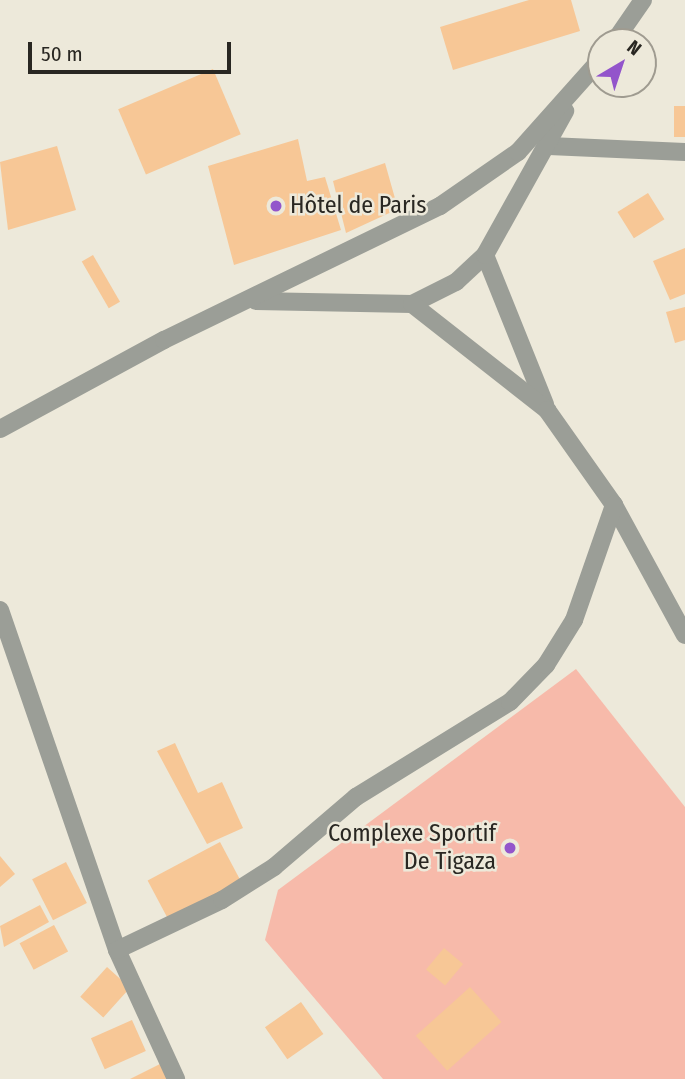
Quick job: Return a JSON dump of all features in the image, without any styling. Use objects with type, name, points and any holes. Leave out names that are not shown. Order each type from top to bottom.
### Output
[{"type":"street","points":[[624,28],[643,0]]},
{"type":"street","points":[[0,429],[164,340],[253,301],[440,206],[518,152],[569,102],[587,78]]},
{"type":"street","points":[[253,301],[412,304],[456,282],[485,254],[549,146],[569,102]]},
{"type":"street","points":[[549,146],[685,152]]},
{"type":"street","points":[[485,254],[547,410],[614,505],[685,635]]},
{"type":"street","points":[[412,304],[547,410]]},
{"type":"street","points":[[117,950],[222,900],[274,867],[356,797],[510,702],[546,665],[574,620],[614,505]]},
{"type":"street","points":[[0,610],[117,950],[176,1079]]},
{"type":"shaded area","name":"Complexe Sportif De Tigaza","points":[[576,669],[685,807],[685,1079],[383,1079],[265,940],[278,890]]},
{"type":"building","points":[[529,0],[571,0],[580,31],[453,70],[440,27]]},
{"type":"building","points":[[213,69],[241,134],[146,175],[118,109]]},
{"type":"building","points":[[674,106],[685,106],[685,137],[674,137]]},
{"type":"building","name":"Hôtel de Paris","points":[[298,139],[307,181],[325,177],[341,230],[234,265],[208,166]]},
{"type":"building","points":[[57,146],[76,210],[8,230],[0,162]]},
{"type":"building","points":[[385,163],[398,209],[346,233],[333,181]]},
{"type":"building","points":[[648,193],[664,219],[634,238],[617,212]]},
{"type":"building","points":[[685,248],[685,294],[670,300],[653,261]]},
{"type":"building","points":[[93,255],[120,302],[109,308],[82,262]]},
{"type":"building","points":[[685,307],[685,340],[675,343],[666,312]]},
{"type":"building","points":[[175,743],[198,793],[222,782],[243,828],[207,844],[157,751]]},
{"type":"building","points":[[220,842],[242,883],[170,922],[148,880]]},
{"type":"building","points":[[0,856],[15,874],[0,887]]},
{"type":"building","points":[[66,862],[87,903],[53,920],[32,879]]},
{"type":"building","points":[[40,905],[49,922],[4,947],[0,926]]},
{"type":"building","points":[[54,925],[68,951],[34,970],[20,943]]},
{"type":"building","points":[[444,948],[463,964],[445,986],[426,969]]},
{"type":"building","points":[[107,967],[130,988],[103,1017],[80,997]]},
{"type":"building","points":[[470,987],[501,1022],[447,1071],[416,1036]]},
{"type":"building","points":[[301,1002],[323,1034],[287,1059],[265,1027]]},
{"type":"building","points":[[132,1020],[146,1051],[105,1069],[91,1038]]},
{"type":"building","points":[[160,1064],[167,1079],[130,1079]]},
{"type":"place","name":"Hôtel de Paris","points":[[276,206]]},
{"type":"place","name":"Complexe Sportif De Tigaza","points":[[510,848]]}]
